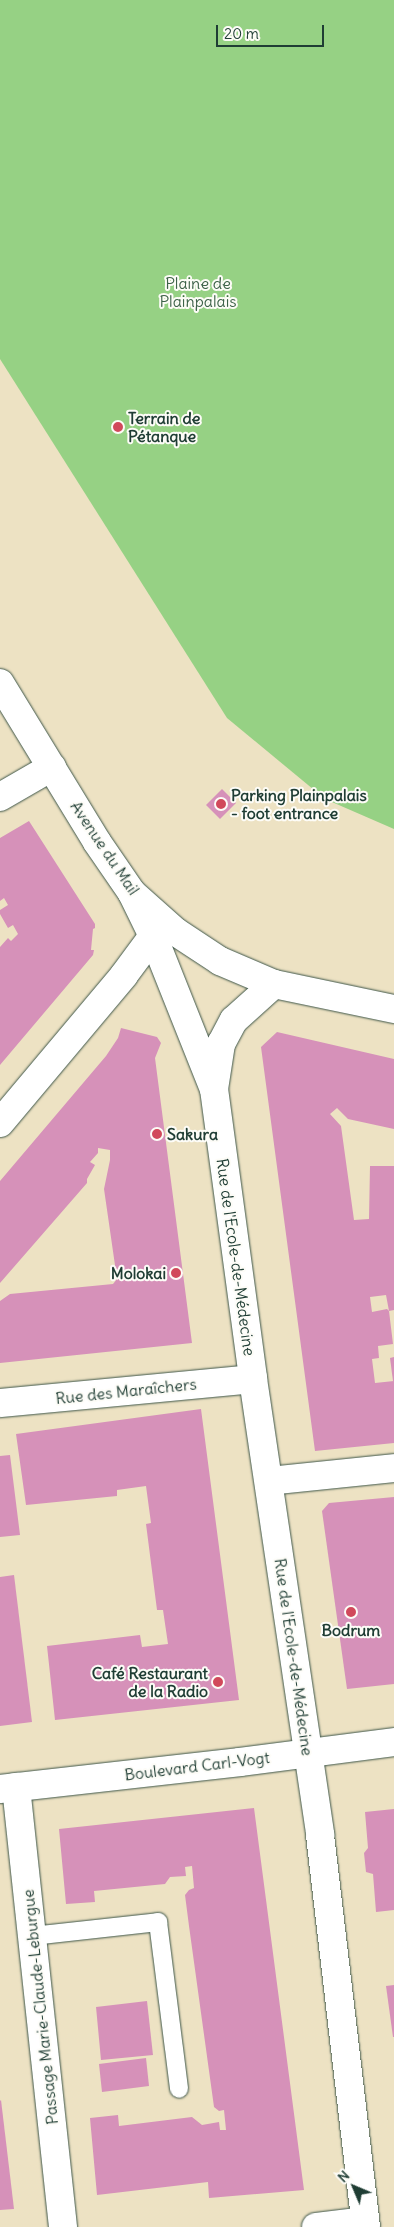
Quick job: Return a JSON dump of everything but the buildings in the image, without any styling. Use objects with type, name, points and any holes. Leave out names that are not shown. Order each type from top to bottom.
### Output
[{"type":"street","name":"Avenue du Mail","points":[[0,683],[132,894],[176,932],[220,961],[274,984],[394,1009]]},
{"type":"street","points":[[0,798],[52,767]]},
{"type":"street","points":[[132,894],[153,936],[214,1089]]},
{"type":"street","points":[[0,1123],[124,975],[153,936]]},
{"type":"street","points":[[214,1089],[221,1044],[234,1020],[248,1005],[274,984]]},
{"type":"street","name":"Rue de l'Ecole-de-Médecine","points":[[214,1089],[253,1379],[334,1942],[366,2224]]},
{"type":"street","name":"Rue des Maraîchers","points":[[0,1403],[253,1379]]},
{"type":"street","points":[[269,1481],[394,1468]]},
{"type":"street","name":"Boulevard Carl-Vogt","points":[[8,1788],[394,1742]]},
{"type":"street","name":"Passage Marie-Claude-Leburgue","points":[[8,1788],[32,1936],[63,2227]]},
{"type":"street","points":[[316,2227],[366,2224]]},
{"type":"lane","points":[[32,1936],[158,1922],[179,2089]]},
{"type":"green space","name":"Plaine de Plainpalais","points":[[0,0],[394,0],[394,829],[325,799],[227,718],[0,359]]},
{"type":"place","name":"Terrain de Pétanque","points":[[118,427]]},
{"type":"place","name":"Parking Plainpalais - foot entrance","points":[[221,804]]},
{"type":"place","name":"Sakura","points":[[157,1134]]},
{"type":"place","name":"Molokai","points":[[176,1273]]},
{"type":"place","name":"Bodrum","points":[[351,1612]]},
{"type":"place","name":"Café Restaurant de la Radio","points":[[218,1682]]}]
